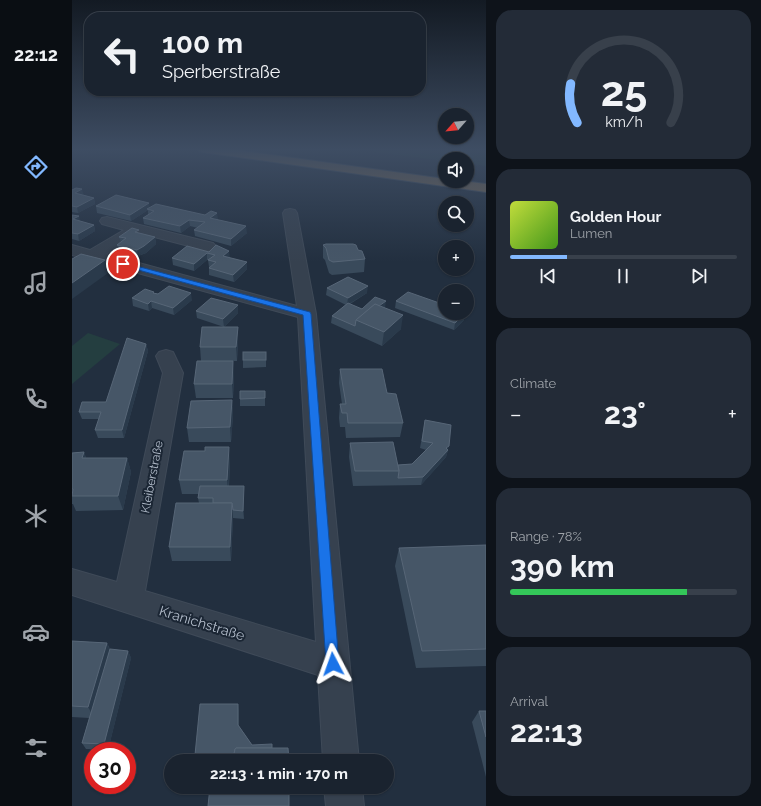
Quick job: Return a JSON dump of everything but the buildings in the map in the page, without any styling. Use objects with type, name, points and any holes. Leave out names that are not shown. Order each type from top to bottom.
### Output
[{"type":"highway","points":[[476,187],[486,188]]},
{"type":"street","points":[[290,213],[307,314],[340,754]]},
{"type":"street","points":[[107,221],[208,246]]},
{"type":"street","points":[[79,254],[136,228]]},
{"type":"street","points":[[79,254],[307,314]]},
{"type":"street","name":"Kleiberstraße","points":[[128,600],[173,373],[166,356]]},
{"type":"street","name":"Kranichstraße","points":[[72,582],[333,664]]},
{"type":"street","points":[[344,794],[345,806]]},
{"type":"green space","points":[[88,333],[120,344],[72,384],[72,346]]},
{"type":"route","points":[[123,264],[307,314],[333,664]]}]
